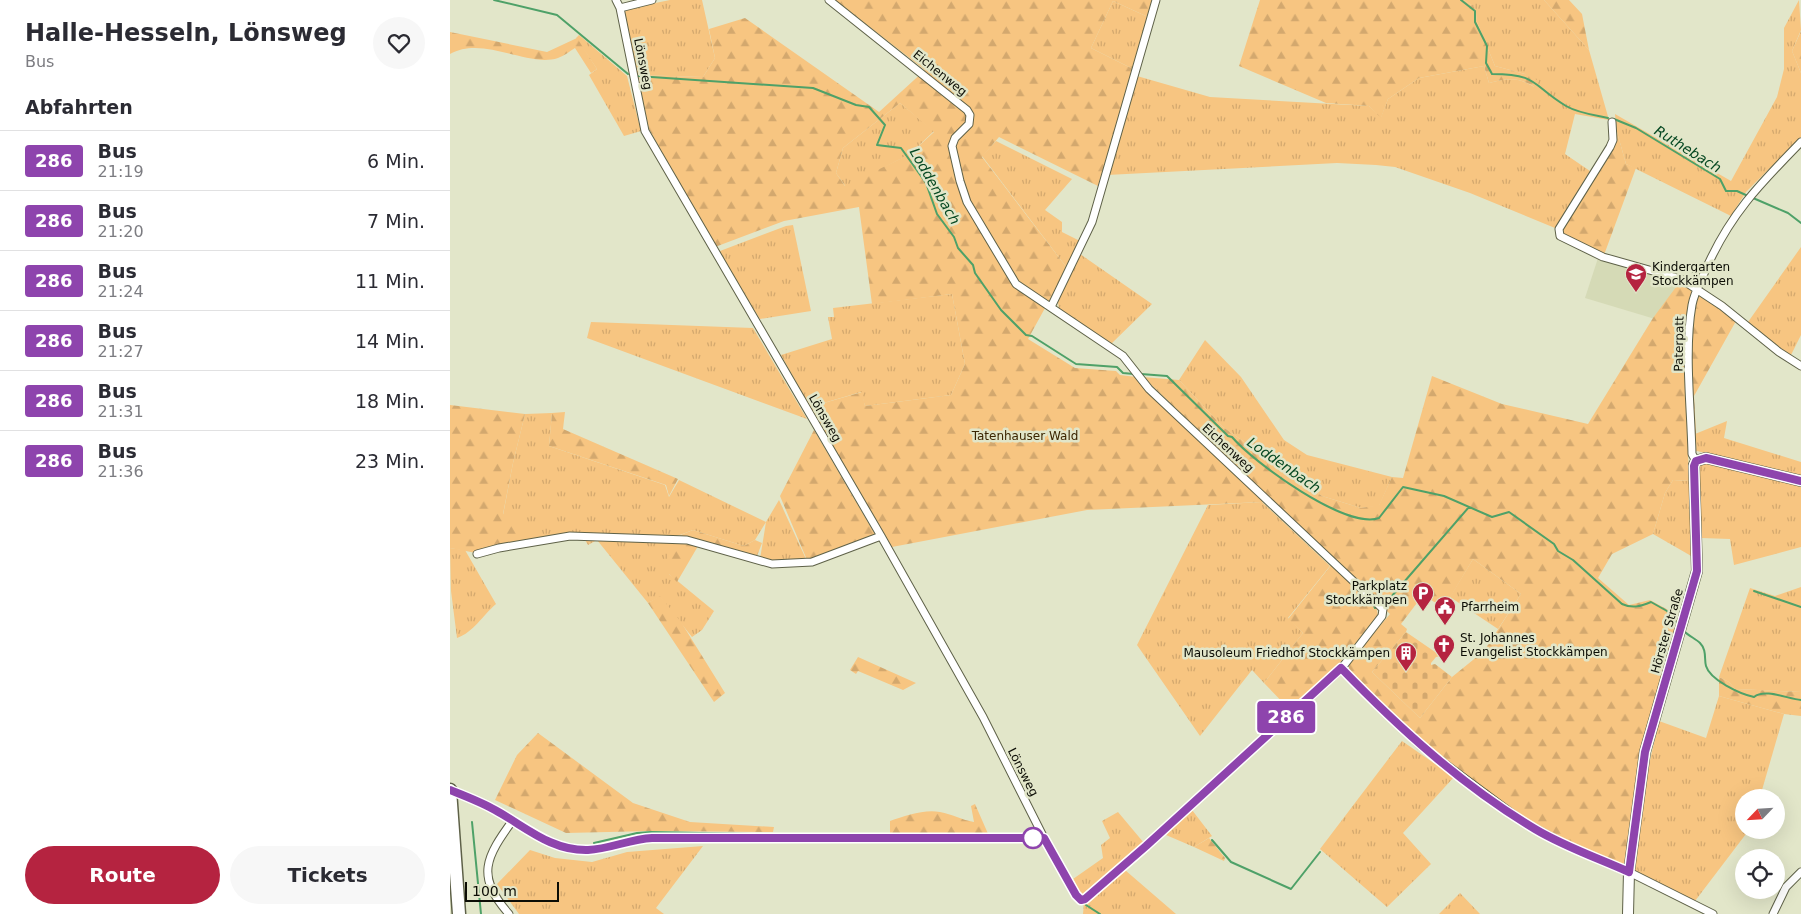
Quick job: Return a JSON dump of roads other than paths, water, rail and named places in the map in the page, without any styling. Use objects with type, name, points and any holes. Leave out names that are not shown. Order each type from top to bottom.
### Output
[{"type":"highway","points":[[450,790],[459,914]]},
{"type":"street","name":"Lönsweg","points":[[616,0],[620,8],[645,131],[881,536],[983,717],[1044,838],[1076,895],[1081,900],[1088,898],[1341,668]]},
{"type":"street","points":[[620,8],[652,0]]},
{"type":"street","name":"Eichenweg","points":[[829,0],[967,110],[970,115],[969,124],[956,138],[952,146],[967,202],[1016,284],[1123,356],[1148,389],[1381,606],[1383,613],[1341,668]]},
{"type":"street","points":[[1051,307],[1092,222],[1156,0]]},
{"type":"street","points":[[1612,122],[1613,140],[1610,148],[1558,233],[1603,257],[1668,274],[1697,288],[1779,352],[1801,366]]},
{"type":"street","name":"Paterpatt","points":[[1696,461],[1692,454],[1690,321],[1697,288],[1712,255],[1746,199],[1801,142]]},
{"type":"street","points":[[1696,461],[1706,458],[1801,481]]},
{"type":"street","name":"Hörster Straße","points":[[1628,914],[1629,872],[1645,752],[1697,571],[1693,470],[1696,461]]},
{"type":"street","points":[[477,554],[498,548],[570,536],[687,540],[772,564],[812,562],[881,536]]},
{"type":"street","points":[[1341,668],[1421,746],[1536,830],[1629,872],[1712,914]]},
{"type":"street","points":[[450,790],[473,799],[513,820],[549,843],[589,850],[652,838],[1044,838]]},
{"type":"street","points":[[509,914],[497,901],[490,885],[488,873],[492,850],[513,820]]},
{"type":"street","points":[[1773,914],[1786,887],[1801,872]]},
{"type":"waterway","name":"Loddenbach","points":[[494,0],[557,15],[628,74]]},
{"type":"waterway","name":"Ruthebach","points":[[1461,0],[1475,11],[1475,22],[1487,46],[1486,63],[1492,74],[1518,76],[1527,79],[1534,82],[1566,106],[1586,114],[1608,118]]},
{"type":"waterway","name":"Loddenbach","points":[[637,76],[813,88],[856,105],[869,107],[885,125],[877,145],[901,148],[926,183],[937,214],[954,237],[958,248],[973,265],[975,273],[1001,310],[1026,335],[1032,336],[1076,364],[1117,367],[1123,373],[1134,374]]},
{"type":"waterway","name":"Ruthebach","points":[[1614,119],[1636,128],[1720,179],[1726,191],[1737,191],[1748,196]]},
{"type":"waterway","name":"Ruthebach","points":[[1753,198],[1788,213],[1801,223]]},
{"type":"waterway","name":"Loddenbach","points":[[1141,374],[1167,376],[1228,436],[1232,437],[1259,462],[1301,491],[1345,514],[1364,519],[1379,518],[1403,487],[1444,496],[1492,517],[1509,512],[1554,544],[1558,551],[1573,560],[1622,604],[1633,607],[1651,602],[1667,611],[1677,624]]},
{"type":"waterway","points":[[1385,604],[1469,507]]},
{"type":"waterway","points":[[1754,591],[1801,607]]},
{"type":"waterway","points":[[1373,604],[1375,608]]},
{"type":"waterway","name":"Loddenbach","points":[[1685,632],[1702,646],[1706,666],[1713,676],[1726,686],[1754,697],[1770,694],[1801,700]]},
{"type":"waterway","points":[[472,822],[481,914]]},
{"type":"waterway","points":[[594,843],[637,833],[651,832],[810,835]]},
{"type":"waterway","points":[[1212,840],[1231,862],[1291,889],[1320,852]]},
{"type":"waterway","points":[[1086,905],[1100,914]]},
{"type":"place","name":"Kindergarten Stockkämpen","points":[[1636,293]]},
{"type":"place","name":"Parkplatz Stockkämpen","points":[[1423,612]]},
{"type":"place","name":"Pfarrheim","points":[[1445,626]]},
{"type":"place","name":"St. Johannes Evangelist Stockkämpen","points":[[1444,664]]},
{"type":"place","name":"Mausoleum Friedhof Stockkämpen","points":[[1406,672]]},
{"type":"park label","name":"Tatenhauser Wald","points":[[1025,436]]}]
